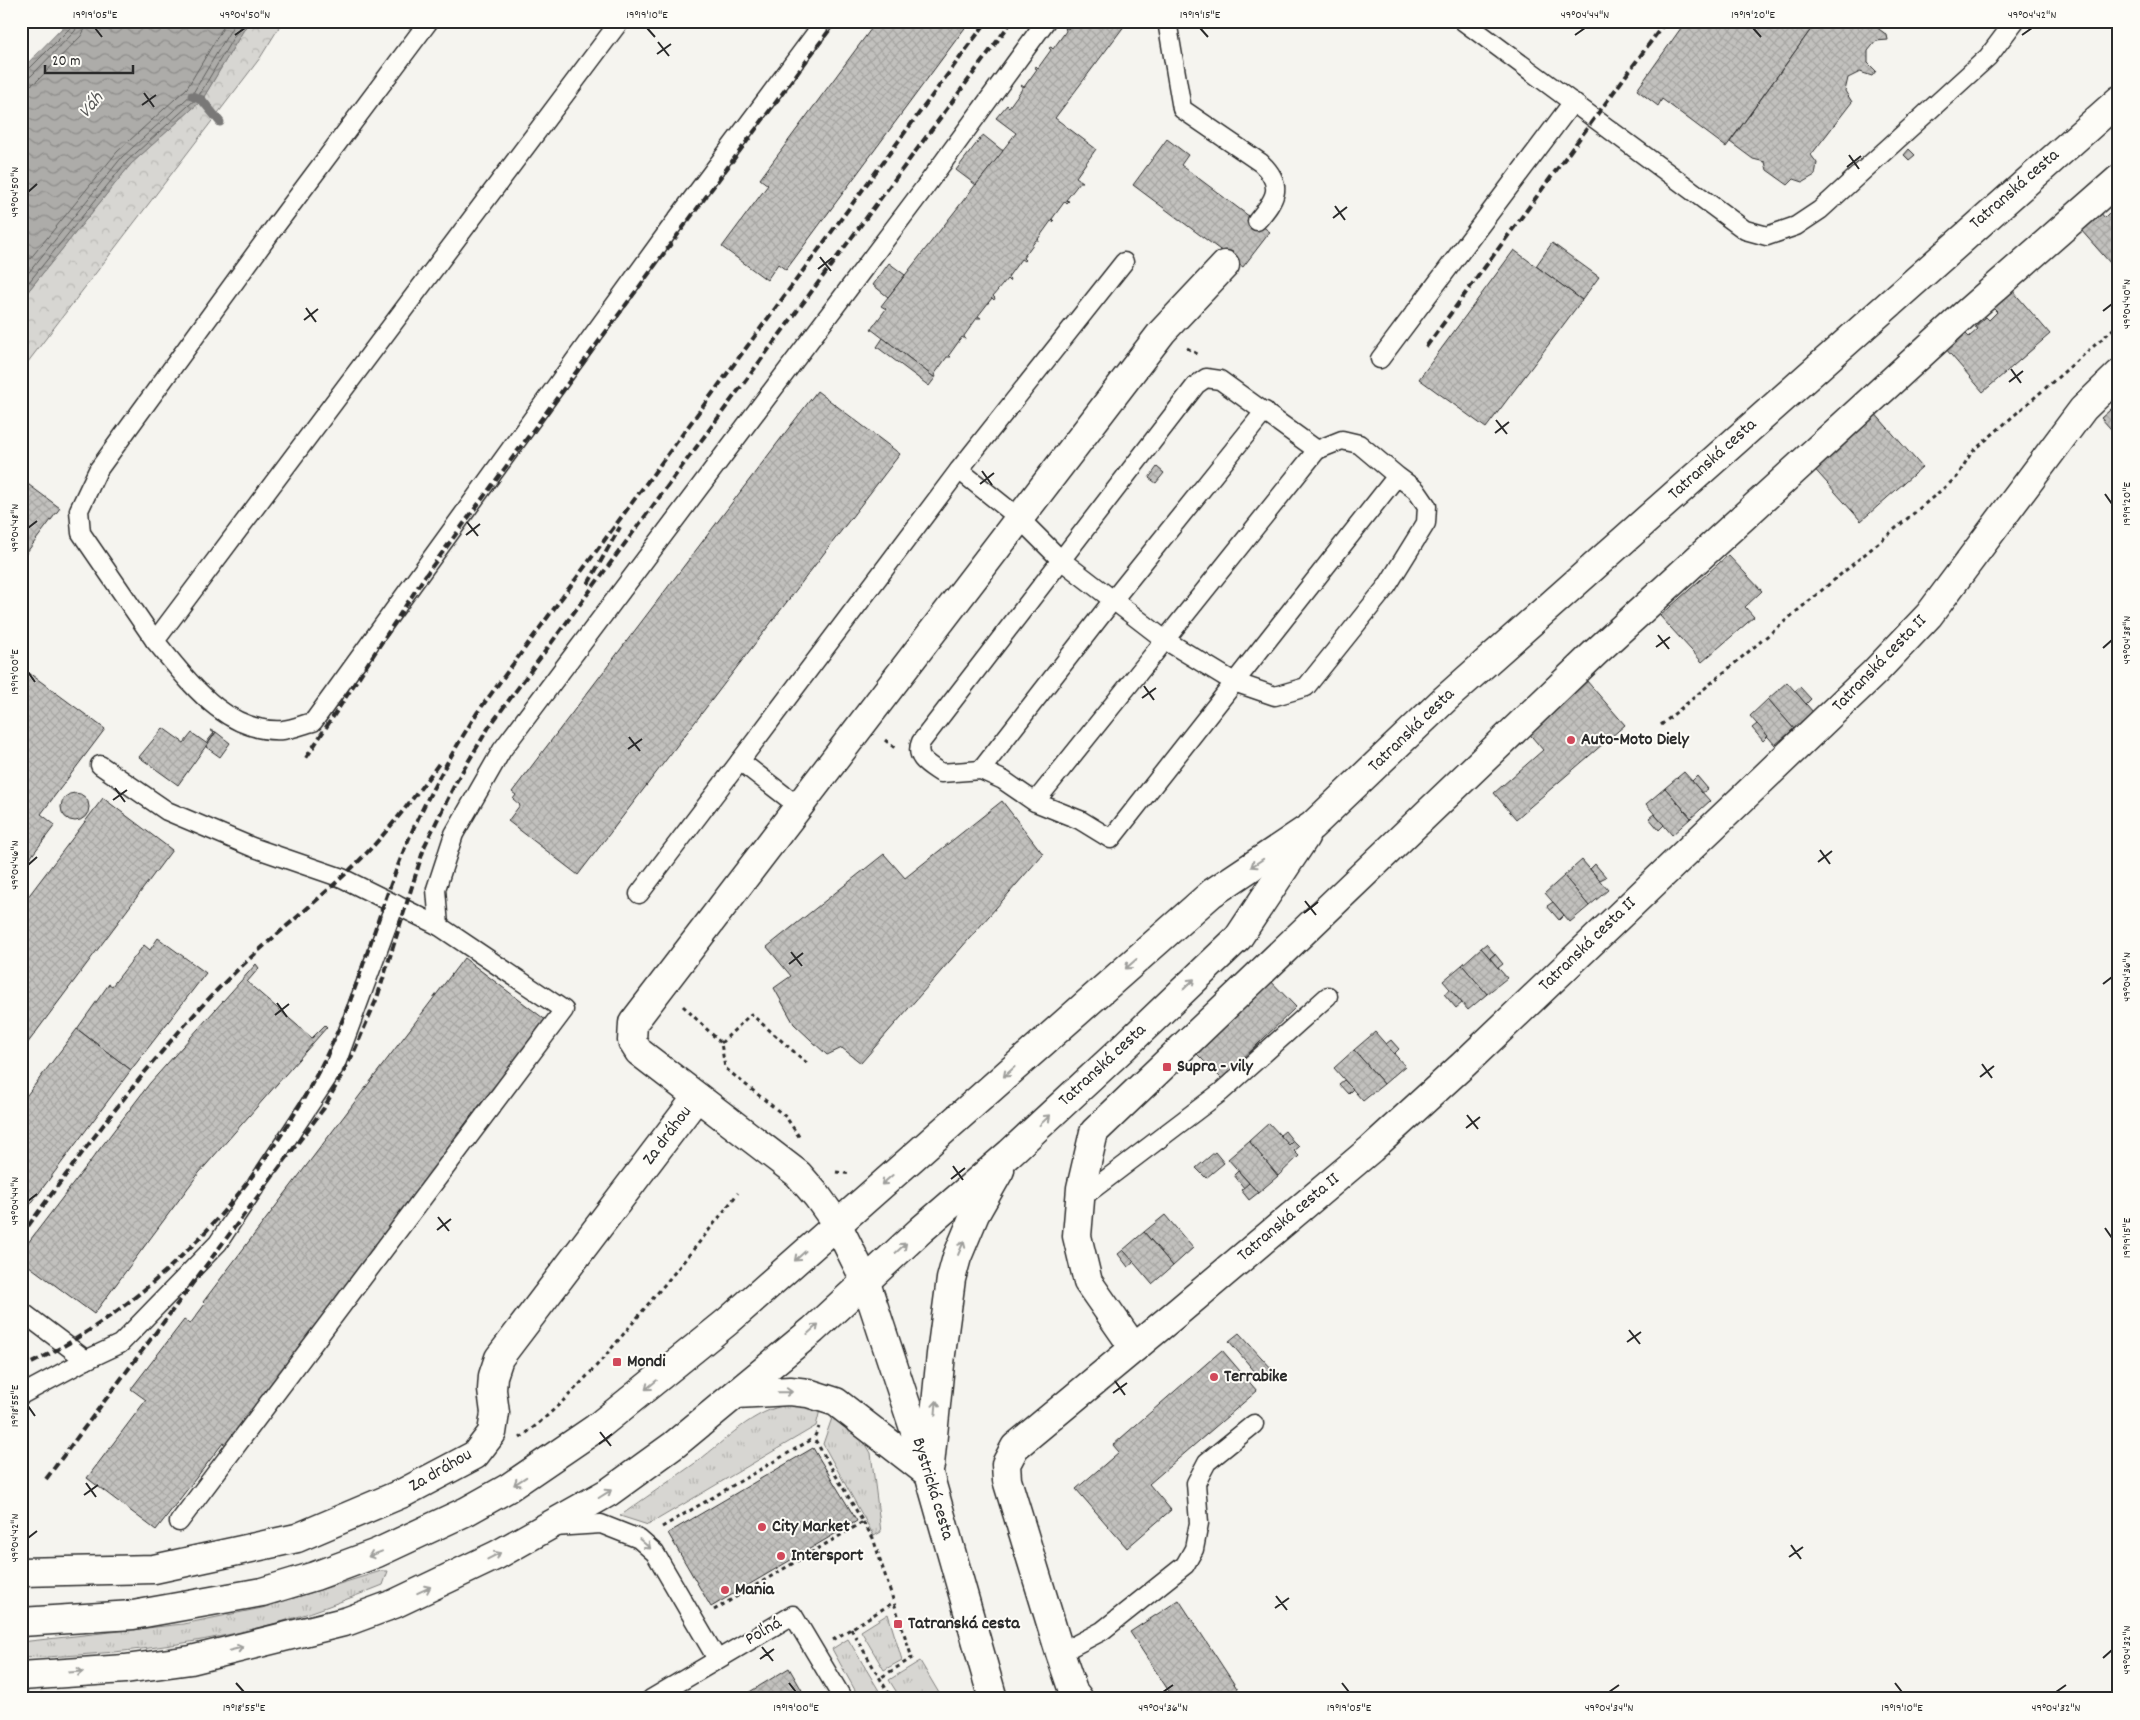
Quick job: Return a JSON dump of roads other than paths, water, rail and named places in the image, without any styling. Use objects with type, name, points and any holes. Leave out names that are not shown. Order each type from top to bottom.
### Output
[{"type":"street","name":"Tatranská cesta","points":[[27,1622],[133,1615],[262,1592],[315,1576],[426,1532],[508,1488],[596,1428],[727,1322],[1212,893],[1312,826],[1444,699],[2119,100]]},
{"type":"street","points":[[1134,1348],[1088,1282],[1077,1236],[1080,1199],[1094,1132],[1596,652],[1964,315],[2119,179]]},
{"type":"street","name":"Bystrická cesta","points":[[993,1699],[929,1474],[865,1280],[837,1224],[818,1196],[798,1174],[639,1052],[632,1041],[633,1023],[1162,332],[1227,261]]},
{"type":"street","name":"Tatranská cesta II","points":[[1060,1653],[1007,1480],[1006,1464],[1015,1447],[1371,1149],[1463,1065],[1874,673],[1928,615],[2083,409],[2119,374]]},
{"type":"street","name":"Tatranská cesta","points":[[24,1676],[125,1668],[191,1660],[348,1621],[402,1600],[548,1528],[609,1492],[674,1445],[812,1330],[865,1280],[1010,1153],[1122,1049],[1238,938],[1312,826]]},
{"type":"street","name":"Za dráhou","points":[[21,1572],[154,1569],[297,1538],[404,1493],[475,1455],[492,1433],[496,1413],[492,1390],[493,1376],[499,1358],[697,1097]]},
{"type":"street","points":[[929,1474],[951,1279],[957,1257],[976,1214],[1010,1153]]},
{"type":"street","points":[[736,1394],[790,1391],[808,1393],[836,1402],[929,1474]]},
{"type":"street","points":[[1060,1653],[1073,1691],[1079,1699]]},
{"type":"lane","points":[[429,21],[274,228],[98,470],[79,510],[81,533],[155,641],[195,689],[225,715],[251,726],[283,730],[313,722],[669,230],[825,21]]},
{"type":"lane","points":[[155,641],[620,21]]},
{"type":"lane","points":[[439,926],[436,890],[454,834],[502,750],[919,195],[1046,21]]},
{"type":"lane","points":[[1167,21],[1182,109],[1261,163],[1273,179],[1275,189],[1272,203],[1257,221]]},
{"type":"lane","points":[[1463,21],[1745,230],[1767,236],[1796,226],[1820,210],[1988,57],[2015,21]]},
{"type":"lane","points":[[1380,359],[1573,102]]},
{"type":"lane","points":[[639,894],[959,470],[1124,262]]},
{"type":"lane","points":[[1317,450],[1220,380],[1206,378],[1196,385],[921,742],[918,749],[920,757],[941,773],[980,770],[1003,780],[1035,802],[1080,820],[1111,839],[1397,476]]},
{"type":"lane","points":[[980,770],[1113,600],[1265,411]]},
{"type":"lane","points":[[959,470],[1019,518],[1061,560],[1165,640],[1234,682],[1275,696],[1306,687],[1387,586],[1426,523],[1427,506],[1416,490],[1359,444],[1342,440],[1317,450],[1165,640],[1035,802]]},
{"type":"lane","points":[[740,761],[798,806]]},
{"type":"lane","points":[[100,765],[167,811],[252,847],[342,878],[439,926],[564,1010],[178,1522]]},
{"type":"lane","points":[[21,1395],[120,1344],[218,1243],[336,1066],[395,904]]},
{"type":"lane","points":[[1080,1199],[1221,1092],[1328,996]]},
{"type":"lane","points":[[21,1311],[86,1360]]},
{"type":"lane","points":[[1060,1653],[1102,1631],[1184,1565],[1194,1549],[1198,1523],[1196,1483],[1207,1462],[1254,1424]]},
{"type":"lane","points":[[548,1528],[601,1524],[639,1539],[655,1553],[717,1659]]},
{"type":"lane","name":"Poľná","points":[[651,1699],[793,1614],[843,1699]]},
{"type":"water","name":"Váh","points":[[69,21],[249,21],[202,100],[131,164],[21,300],[21,70]]},
{"type":"waterway","points":[[192,96],[202,100],[220,122]]},
{"type":"railway","points":[[306,758],[425,576],[836,21]]},
{"type":"railway","points":[[21,1368],[74,1340],[125,1305],[172,1265],[215,1221],[255,1173],[290,1122],[320,1069],[345,1014],[392,882],[415,824],[444,768],[477,713],[987,21]]},
{"type":"railway","points":[[46,1479],[324,1108],[353,1054],[377,998],[425,845],[456,782],[489,727],[1012,21]]},
{"type":"railway","points":[[1426,347],[1666,21]]},
{"type":"railway","points":[[588,584],[620,527]]},
{"type":"railway","points":[[28,1226],[166,1046],[217,990],[354,866],[405,808],[440,762]]},
{"type":"place","name":"Auto-Moto Diely","points":[[1571,740]]},
{"type":"place","name":"Supra - vily","points":[[1167,1067]]},
{"type":"place","name":"Mondi","points":[[617,1362]]},
{"type":"place","name":"Terrabike","points":[[1214,1377]]},
{"type":"place","name":"City Market","points":[[762,1527]]},
{"type":"place","name":"Intersport","points":[[781,1556]]},
{"type":"place","name":"Mania","points":[[725,1590]]},
{"type":"place","name":"Tatranská cesta","points":[[898,1624]]}]
